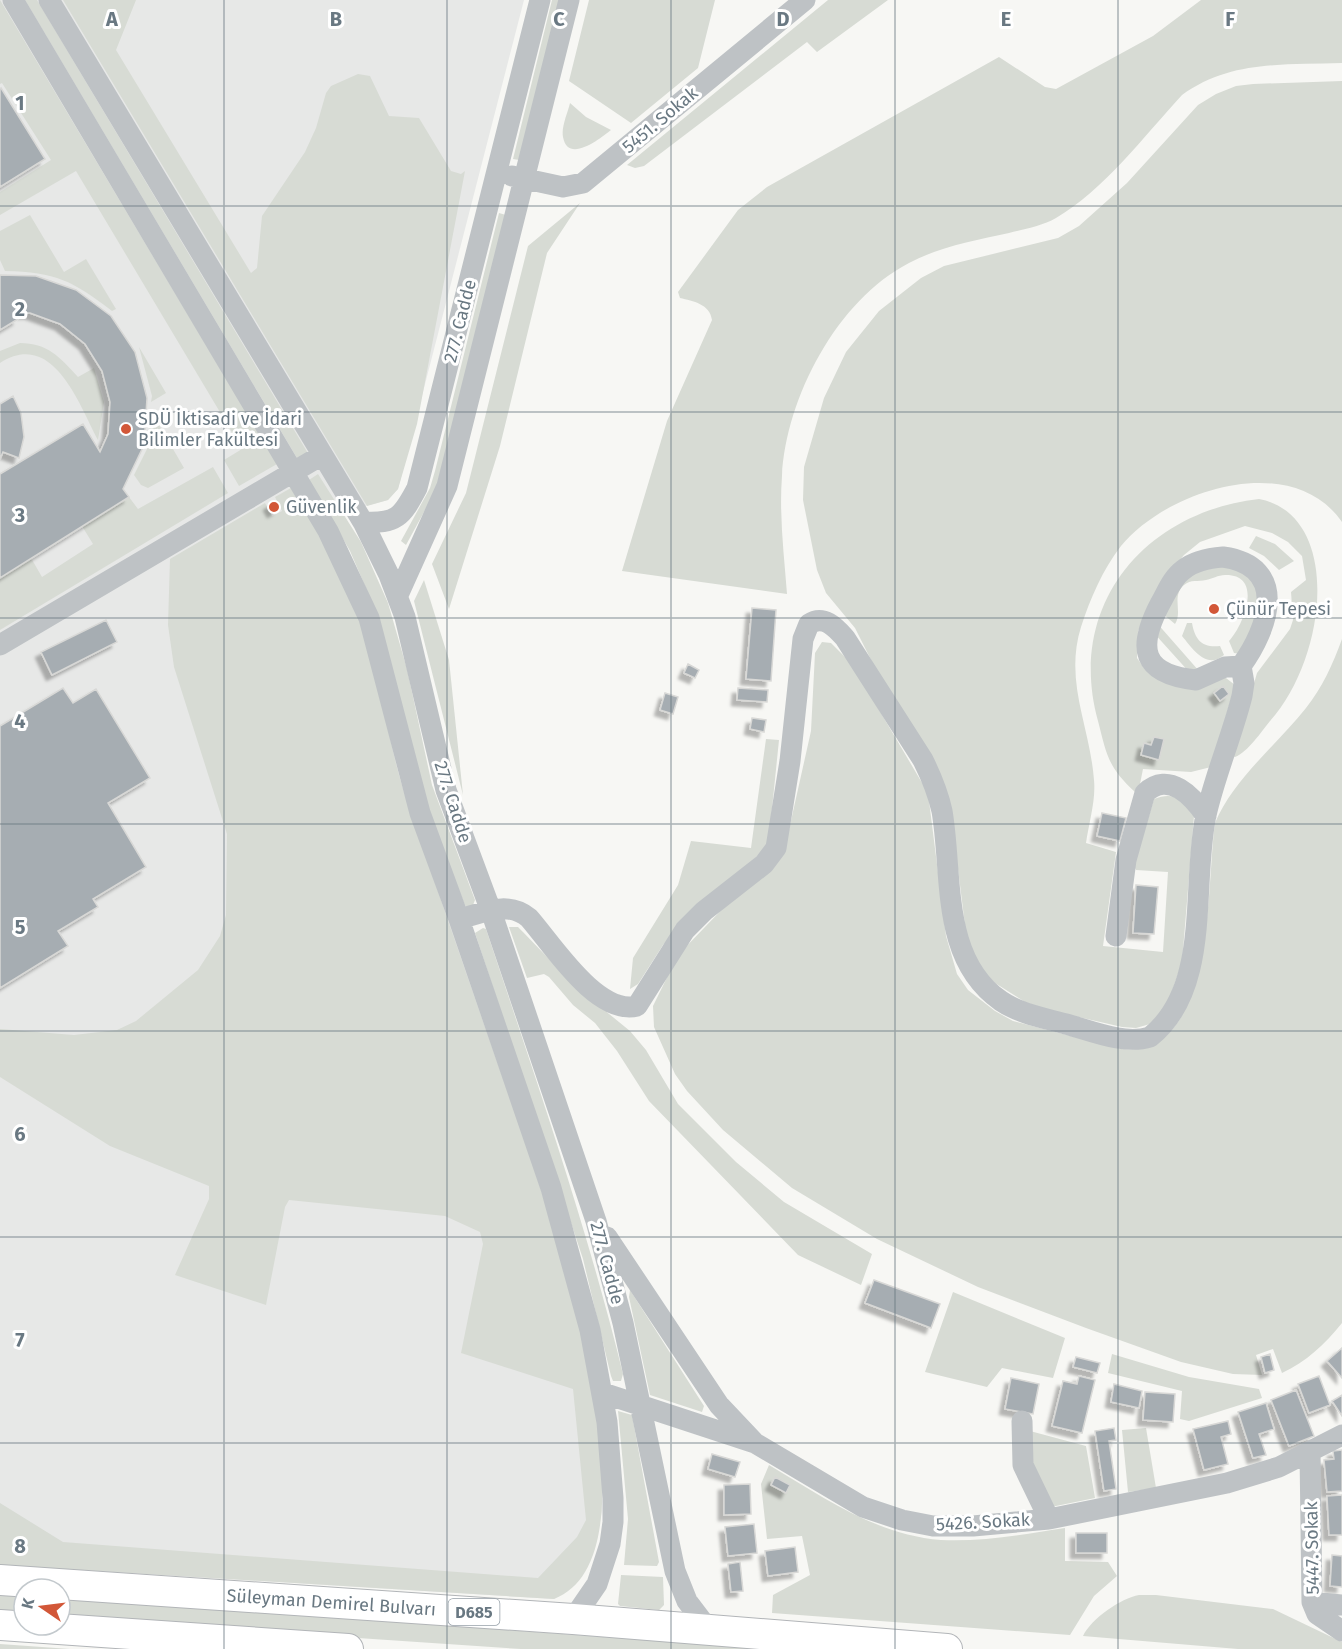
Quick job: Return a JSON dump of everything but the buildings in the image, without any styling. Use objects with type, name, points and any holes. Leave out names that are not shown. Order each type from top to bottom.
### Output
[{"type":"highway","name":"Süleyman Demirel Bulvarı","points":[[0,1580],[573,1619],[947,1649]]},
{"type":"highway","points":[[0,1625],[348,1649]]},
{"type":"street","name":"277. Cadde","points":[[13,0],[293,470],[328,531],[369,618],[414,795],[559,1215],[590,1330],[603,1393],[614,1498],[610,1544],[597,1584],[573,1619]]},
{"type":"street","points":[[49,0],[363,522]]},
{"type":"street","name":"277. Cadde","points":[[540,0],[417,488],[398,518],[387,522],[363,522],[398,595],[414,650],[446,790],[491,911],[596,1221],[614,1286],[675,1571],[687,1601],[709,1630]]},
{"type":"street","points":[[398,595],[447,486],[569,0]]},
{"type":"street","name":"5451. Sokak","points":[[497,172],[563,188],[583,183],[805,0]]},
{"type":"street","points":[[0,645],[293,470],[322,455]]},
{"type":"street","points":[[1210,558],[1234,559],[1254,568],[1263,577],[1266,599],[1261,630],[1254,649],[1240,666],[1225,667],[1203,678],[1189,679],[1157,667],[1146,653],[1147,632],[1172,582],[1182,570],[1193,564],[1210,558]]},
{"type":"street","points":[[459,920],[509,908],[523,913],[577,976],[592,989],[620,1007],[637,1006],[685,930],[704,910],[764,864],[776,848],[790,761],[805,630],[813,621],[827,622],[845,638],[923,760],[938,794],[952,907],[964,957],[970,970],[985,987],[1014,1008],[1122,1038],[1142,1039],[1157,1031],[1175,1009],[1189,969],[1206,816],[1242,696],[1244,683],[1240,666]]},
{"type":"street","points":[[1179,788],[1205,781],[1220,772]]},
{"type":"street","points":[[1116,936],[1124,868],[1145,792],[1161,785],[1179,788],[1194,798],[1206,816]]},
{"type":"street","points":[[596,1221],[719,1405],[755,1443]]},
{"type":"street","name":"5426. Sokak","points":[[603,1393],[755,1443],[850,1500],[902,1520],[950,1527],[1049,1519],[1251,1477],[1279,1467],[1342,1435]]},
{"type":"street","points":[[1022,1421],[1023,1465],[1049,1519]]},
{"type":"street","name":"5447. Sokak","points":[[1310,1452],[1312,1602],[1317,1614],[1342,1631]]},
{"type":"street","points":[[1312,1602],[1342,1605]]},
{"type":"shaded area","points":[[0,0],[524,0],[398,489],[388,500],[354,509],[321,537],[371,654],[400,779],[554,1226],[602,1511],[595,1547],[587,1568],[570,1588],[554,1599],[0,1565]]},
{"type":"shaded area","points":[[0,0],[277,464],[239,486],[224,460],[242,449],[76,171],[0,215],[0,192],[51,160],[2,83],[0,84]]},
{"type":"shaded area","points":[[25,0],[37,0],[309,455],[297,458]]},
{"type":"shaded area","points":[[63,0],[136,0],[116,50],[251,273],[257,268],[262,216],[305,152],[316,128],[326,93],[331,86],[358,74],[370,76],[389,116],[419,118],[451,171],[461,174],[465,171],[417,424],[398,489],[388,500],[367,506]]},
{"type":"shaded area","points":[[552,0],[559,0],[519,160],[513,159]]},
{"type":"shaded area","points":[[589,0],[715,0],[698,68],[631,123],[569,81]]},
{"type":"shaded area","points":[[828,0],[888,0],[817,52],[807,42],[644,166],[635,168],[627,165]]},
{"type":"shaded area","points":[[1201,0],[1342,0],[1342,63],[1258,67],[1238,70],[1200,84],[1182,95],[1107,178],[1073,207],[1056,218],[1033,227],[958,245],[921,257],[883,280],[859,301],[838,326],[820,354],[793,415],[782,476],[781,505],[787,594],[622,571],[667,421],[712,320],[708,310],[695,302],[680,298],[678,292],[738,210],[767,187],[999,57],[1045,87],[1056,89],[1153,36]]},
{"type":"shaded area","points":[[1342,81],[1342,522],[1320,500],[1293,487],[1262,483],[1230,486],[1198,494],[1168,508],[1142,526],[1121,546],[1108,564],[1081,627],[1075,667],[1094,780],[1093,803],[1086,843],[1116,852],[1103,946],[1163,952],[1168,872],[1136,870],[1134,866],[1154,799],[1172,796],[1186,805],[1194,816],[1182,962],[1167,1006],[1150,1024],[1136,1028],[1122,1027],[1048,1010],[1025,1002],[995,983],[984,972],[974,954],[966,933],[952,821],[855,628],[826,593],[817,570],[803,500],[804,467],[824,398],[846,352],[879,311],[921,278],[944,266],[1058,238],[1079,226],[1127,183],[1198,105],[1236,86]]},
{"type":"shaded area","points":[[570,103],[586,117],[611,130],[586,147],[571,149],[566,145],[563,137]]},
{"type":"shaded area","points":[[580,203],[547,253],[500,446],[449,609],[432,564],[466,493],[528,246]]},
{"type":"shaded area","points":[[499,213],[506,215],[436,490],[406,545],[401,541],[430,488],[435,471]]},
{"type":"shaded area","points":[[30,215],[64,272],[86,259],[116,309],[112,311],[86,292],[63,280],[38,273],[5,271],[0,260],[0,231]]},
{"type":"shaded area","points":[[20,343],[38,346],[52,352],[78,377],[94,368],[104,402],[98,440],[73,391],[62,375],[49,363],[35,356],[19,355],[0,363],[0,351]]},
{"type":"shaded area","points":[[139,347],[166,393],[151,402],[152,396]]},
{"type":"shaded area","points":[[151,411],[184,468],[148,488],[141,485],[134,475],[148,447]]},
{"type":"shaded area","points":[[213,467],[228,493],[0,630],[0,578],[31,558],[42,577],[93,544],[82,526],[129,497],[138,509]]},
{"type":"shaded area","points":[[318,474],[361,542],[388,603],[407,669],[432,785],[475,900],[473,905],[466,907],[464,903],[429,814],[375,609],[350,551],[309,480]]},
{"type":"shaded area","points":[[291,488],[336,568],[364,631],[404,792],[533,1166],[559,1250],[582,1340],[598,1427],[602,1505],[589,1565],[554,1599],[0,1565],[0,1503],[63,1542],[538,1578],[577,1537],[586,1520],[573,1389],[461,1353],[483,1244],[480,1232],[445,1216],[289,1200],[285,1207],[266,1305],[175,1275],[209,1199],[209,1186],[110,1146],[0,1077],[0,1029],[74,1035],[117,1030],[136,1021],[198,970],[220,936],[226,915],[227,834],[174,667],[168,625],[170,559],[265,503],[272,516],[282,511],[275,497]]},
{"type":"shaded area","points":[[1259,499],[1286,510],[1304,531],[1314,559],[1317,592],[1314,626],[1304,661],[1290,693],[1270,721],[1245,751],[1233,756],[1257,673],[1290,629],[1293,620],[1291,592],[1306,580],[1302,556],[1288,542],[1272,533],[1245,526],[1200,542],[1184,555],[1167,575],[1138,631],[1137,658],[1144,668],[1226,678],[1235,685],[1211,767],[1191,772],[1143,769],[1139,789],[1135,792],[1119,775],[1110,760],[1098,721],[1091,679],[1093,640],[1105,604],[1123,572],[1149,545],[1181,523],[1218,508]]},
{"type":"shaded area","points":[[1256,536],[1275,544],[1294,561],[1279,570],[1264,556],[1249,548]]},
{"type":"shaded area","points":[[1228,564],[1258,582],[1257,617],[1241,654],[1234,653],[1229,641],[1240,624],[1247,602],[1244,583],[1237,577],[1222,575],[1187,583],[1178,594],[1178,614],[1175,624],[1163,614],[1188,574]]},
{"type":"shaded area","points":[[424,580],[449,660],[463,795],[414,601]]},
{"type":"shaded area","points":[[1156,622],[1199,671],[1190,673],[1153,632]]},
{"type":"shaded area","points":[[1187,623],[1192,623],[1200,642],[1208,646],[1220,646],[1224,655],[1211,660],[1195,652],[1182,636]]},
{"type":"shaded area","points":[[1342,639],[1342,1323],[1322,1345],[1299,1364],[1282,1373],[1273,1349],[1256,1355],[1262,1375],[1233,1374],[1181,1362],[978,1287],[877,1239],[792,1188],[723,1130],[687,1091],[675,1074],[654,1027],[653,1006],[678,955],[786,843],[811,731],[815,653],[822,642],[831,643],[852,664],[928,793],[946,936],[957,974],[968,990],[995,1011],[1013,1021],[1121,1049],[1152,1045],[1174,1027],[1190,998],[1200,963],[1206,924],[1215,823],[1233,791],[1244,777],[1312,700],[1327,675]]},
{"type":"shaded area","points":[[766,739],[779,740],[766,848],[663,945],[638,984],[630,989],[633,958],[678,885],[691,841],[751,848]]},
{"type":"shaded area","points":[[509,927],[518,927],[576,987],[630,1031],[646,1050],[678,1104],[736,1162],[784,1202],[872,1254],[861,1285],[798,1255],[649,1101],[617,1051],[595,1023],[573,1005],[549,977],[544,974],[527,978]]},
{"type":"shaded area","points":[[483,928],[486,929],[576,1206],[623,1374],[621,1381],[613,1381],[611,1376],[583,1259],[475,933]]},
{"type":"shaded area","points":[[630,1290],[704,1406],[702,1412],[650,1395],[629,1297]]},
{"type":"shaded area","points":[[953,1292],[1065,1338],[1053,1378],[1002,1368],[987,1387],[925,1372]]},
{"type":"shaded area","points":[[1112,1354],[1189,1377],[1259,1389],[1262,1398],[1189,1421],[1180,1419],[1182,1391],[1108,1373]]},
{"type":"shaded area","points":[[618,1411],[632,1415],[659,1562],[657,1566],[624,1565],[628,1519]]},
{"type":"shaded area","points":[[1146,1428],[1156,1488],[1128,1492],[1122,1430]]},
{"type":"shaded area","points":[[1030,1431],[1086,1446],[1095,1498],[1051,1507],[1031,1463]]},
{"type":"shaded area","points":[[769,1465],[851,1513],[894,1531],[917,1537],[972,1540],[1065,1528],[1065,1561],[1108,1562],[1117,1576],[1094,1596],[1070,1635],[772,1613],[773,1595],[810,1575],[802,1536],[767,1539],[761,1484]]},
{"type":"shaded area","points":[[621,1575],[663,1577],[664,1605],[659,1610],[620,1606],[618,1604]]},
{"type":"shaded area","points":[[0,1594],[12,1594],[12,1615],[0,1614]]},
{"type":"shaded area","points":[[1139,1595],[1273,1609],[1342,1642],[1342,1649],[1238,1649],[1083,1636],[1087,1629],[1107,1610],[1124,1600]]},
{"type":"shaded area","points":[[72,1598],[768,1649],[521,1649],[72,1619]]},
{"type":"shaded area","points":[[0,1644],[70,1649],[0,1649]]},
{"type":"place","name":"SDÜ İktisadi ve İdari Bilimler Fakültesi","points":[[126,429]]},
{"type":"place","name":"Güvenlik","points":[[274,507]]},
{"type":"place","name":"Çünür Tepesi","points":[[1214,609]]}]
